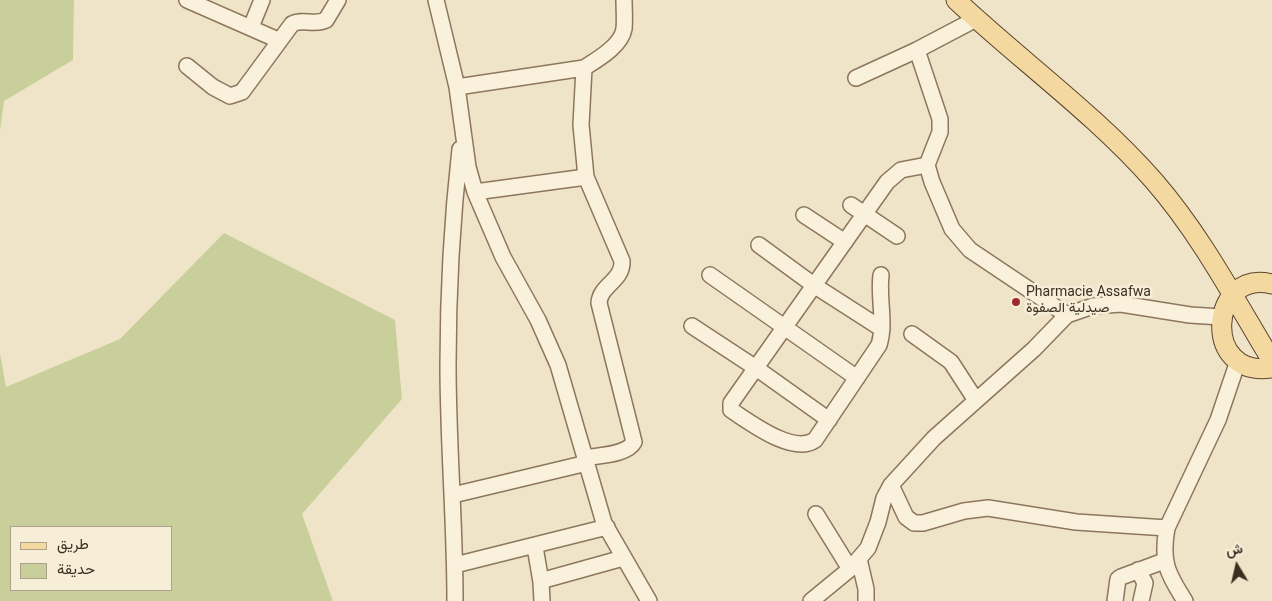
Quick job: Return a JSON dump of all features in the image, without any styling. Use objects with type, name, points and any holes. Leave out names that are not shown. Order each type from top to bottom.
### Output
[{"type":"main road","points":[[956,0],[1135,161],[1182,216],[1272,338]]},
{"type":"main road","points":[[972,0],[1157,168],[1205,226],[1272,361]]},
{"type":"main road","points":[[1272,284],[1254,284],[1237,292],[1221,317],[1220,329],[1223,341],[1229,352],[1238,360],[1256,368],[1272,368]]},
{"type":"street","points":[[187,0],[278,40]]},
{"type":"street","points":[[251,28],[262,0]]},
{"type":"street","points":[[187,66],[213,87],[230,96],[236,95],[242,92],[252,80],[278,40],[296,22],[316,24],[326,20],[338,0]]},
{"type":"street","points":[[436,0],[457,87],[468,167],[475,192],[503,257],[549,342],[561,374],[607,527],[649,601]]},
{"type":"street","points":[[457,87],[584,68],[602,57],[620,38],[624,21],[624,0]]},
{"type":"street","points":[[856,78],[917,50],[976,19]]},
{"type":"street","points":[[917,50],[940,119],[940,132],[927,165],[932,182],[952,229],[970,250],[1067,316]]},
{"type":"street","points":[[453,495],[621,451],[632,446],[634,442],[599,303],[601,293],[620,274],[622,261],[586,177],[582,125],[584,68]]},
{"type":"street","points":[[455,601],[448,365],[452,228],[463,127]]},
{"type":"street","points":[[881,275],[879,292],[882,329],[879,345],[815,440],[809,445],[799,446],[788,443],[731,410],[731,403],[887,182],[901,170],[927,165]]},
{"type":"street","points":[[475,192],[586,177]]},
{"type":"street","points":[[851,205],[897,236]]},
{"type":"street","points":[[804,215],[845,242]]},
{"type":"street","points":[[759,245],[815,286],[882,329]]},
{"type":"street","points":[[710,275],[786,326],[857,378]]},
{"type":"street","points":[[811,601],[854,564],[868,548],[878,522],[884,498],[891,485],[934,438],[975,399],[1034,349],[1067,316],[1092,306],[1120,304],[1190,315],[1221,317]]},
{"type":"street","points":[[692,326],[756,368],[829,420]]},
{"type":"street","points":[[912,334],[951,362],[975,399]]},
{"type":"street","points":[[1185,601],[1173,594],[1164,561],[1167,528],[1218,420],[1238,360]]},
{"type":"street","points":[[891,485],[906,518],[914,523],[923,523],[964,511],[988,508],[1076,522],[1167,528]]},
{"type":"street","points":[[816,514],[854,564],[866,589],[866,601]]},
{"type":"street","points":[[455,565],[535,547],[607,527]]},
{"type":"street","points":[[535,547],[542,601]]},
{"type":"street","points":[[541,582],[623,558]]},
{"type":"street","points":[[1115,601],[1118,579],[1164,561]]},
{"type":"street","points":[[1138,570],[1145,583],[1141,601]]},
{"type":"green space","points":[[0,0],[74,0],[73,60],[4,101],[0,131]]},
{"type":"green space","points":[[224,233],[395,320],[402,399],[302,514],[333,601],[0,601],[0,353],[6,387],[120,339]]},
{"type":"place","name":"Pharmacie Assafwa صيدلية الصفوة","points":[[1016,302]]}]
